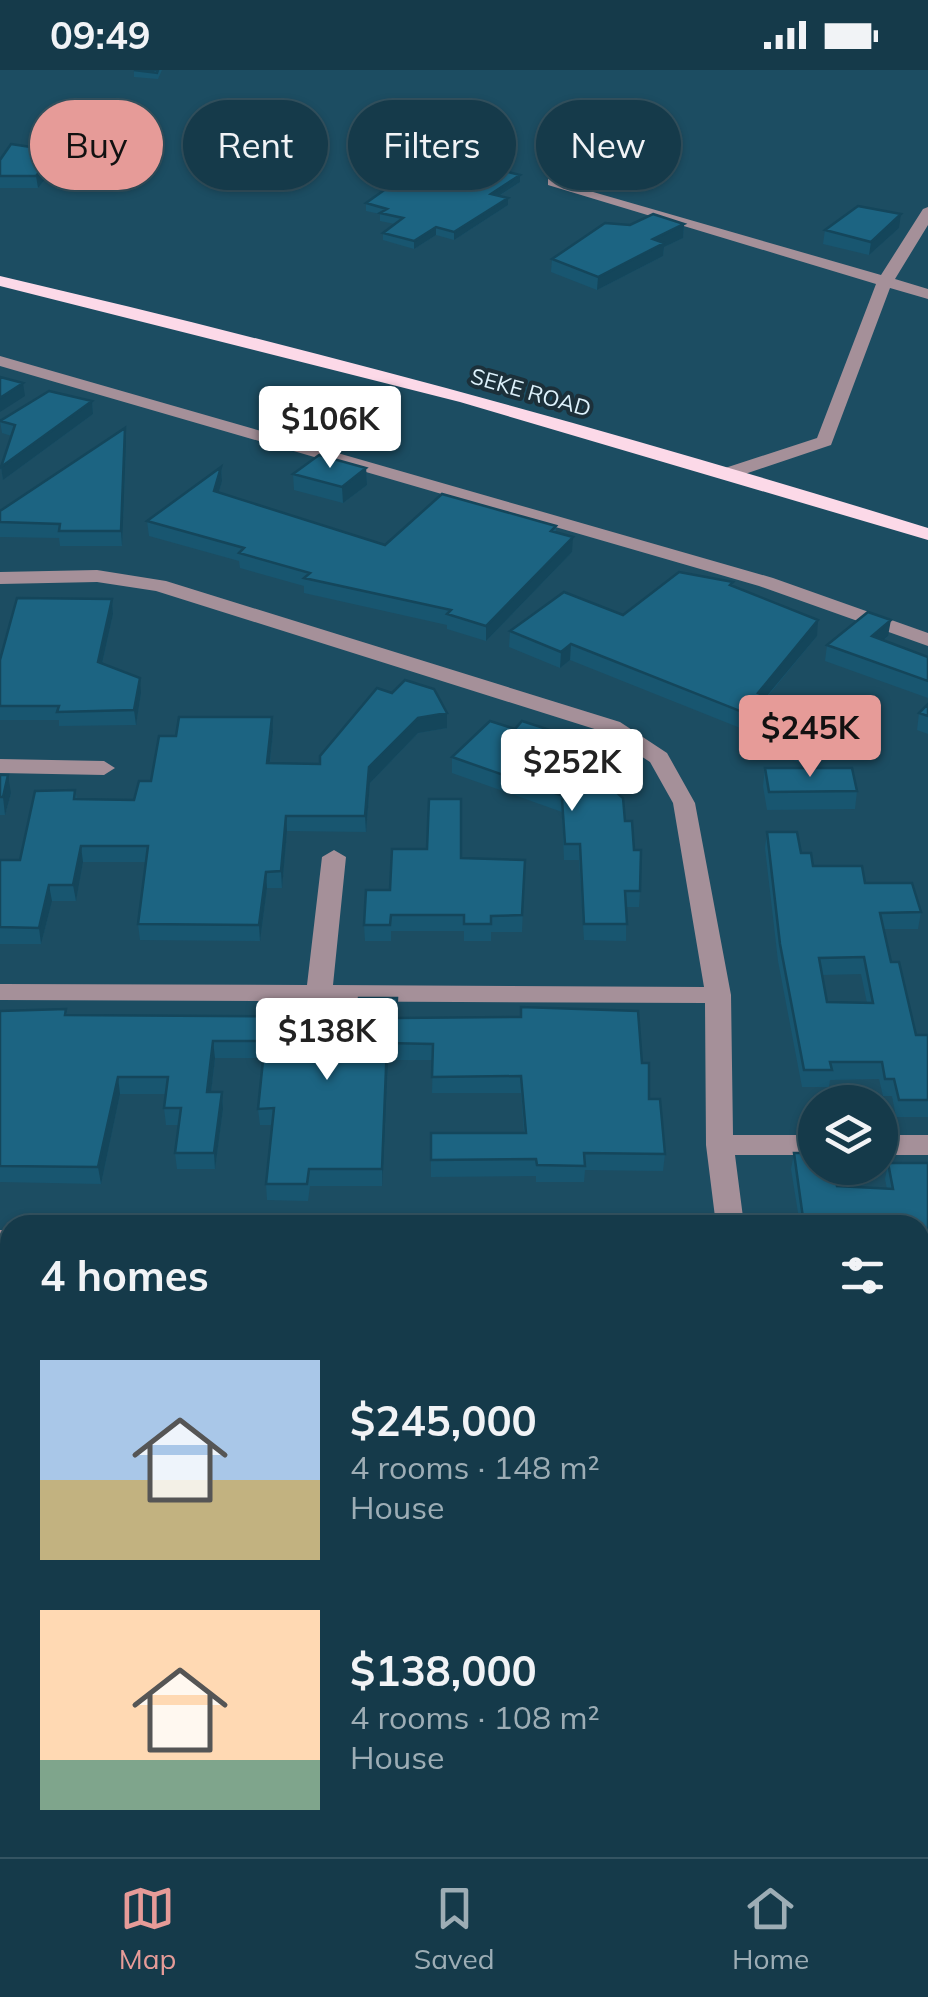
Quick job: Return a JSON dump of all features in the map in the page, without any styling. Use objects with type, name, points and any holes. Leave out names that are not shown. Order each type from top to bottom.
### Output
[{"type":"main road","name":"SEKE ROAD","points":[[0,281],[399,378],[732,472],[928,534]]},
{"type":"street","points":[[578,190],[928,294]]},
{"type":"street","points":[[732,472],[825,441],[884,283],[928,212]]},
{"type":"street","points":[[0,361],[58,386],[766,582],[928,640]]},
{"type":"street","points":[[0,578],[97,576],[159,585],[612,727],[659,758],[684,803],[718,996],[720,1145],[729,1215]]},
{"type":"street","points":[[0,766],[104,768]]},
{"type":"street","points":[[320,994],[334,857]]},
{"type":"street","points":[[0,992],[718,996]]},
{"type":"street","points":[[720,1145],[798,1145]]},
{"type":"street","points":[[898,1145],[928,1145]]},
{"type":"building","points":[[11,144],[30,147],[30,176],[0,176],[0,160]]},
{"type":"building","points":[[384,190],[497,190],[491,194],[508,198],[454,232],[436,227],[414,241],[383,233],[403,218],[380,213],[387,209],[366,203]]},
{"type":"building","points":[[858,206],[901,214],[871,242],[825,230]]},
{"type":"building","points":[[653,214],[684,224],[653,239],[664,243],[598,277],[552,259],[605,223],[630,225]]},
{"type":"building","points":[[0,377],[23,383],[0,398]]},
{"type":"building","points":[[49,391],[92,401],[1,467],[15,425],[0,421]]},
{"type":"building","points":[[125,428],[121,531],[59,531],[60,524],[0,522],[0,511]]},
{"type":"building","points":[[319,455],[366,468],[342,487],[293,474]]},
{"type":"building","points":[[221,467],[214,491],[385,545],[442,494],[556,526],[551,531],[573,537],[486,626],[447,614],[451,610],[304,578],[310,573],[239,553],[244,548],[147,521]]},
{"type":"building","points":[[679,572],[733,582],[730,585],[818,620],[758,693],[831,724],[802,747],[774,735],[783,728],[571,644],[561,652],[510,631],[564,592],[623,615]]},
{"type":"building","points":[[17,598],[112,599],[98,662],[140,678],[134,710],[57,712],[59,706],[0,706],[0,660]]},
{"type":"building","points":[[868,612],[891,620],[872,636],[928,657],[928,681],[827,645]]},
{"type":"building","points":[[405,680],[434,689],[447,713],[418,718],[369,767],[365,816],[286,816],[281,871],[266,872],[259,925],[138,924],[148,846],[81,846],[73,885],[49,885],[39,928],[0,927],[0,860],[20,860],[35,791],[75,790],[74,799],[134,800],[139,781],[151,781],[159,736],[176,736],[179,717],[272,717],[267,763],[320,764],[320,756],[377,688],[392,693]]},
{"type":"building","points":[[490,721],[515,729],[522,721],[550,730],[513,770],[569,750],[623,798],[625,821],[632,821],[634,850],[641,850],[640,891],[625,891],[627,924],[584,924],[580,844],[565,844],[562,799],[572,799],[452,757]]},
{"type":"building","points":[[765,768],[852,768],[857,791],[769,792]]},
{"type":"building","points":[[0,775],[8,775],[3,797],[0,797]]},
{"type":"building","points":[[429,799],[461,799],[461,858],[525,860],[522,915],[491,916],[491,924],[464,924],[464,915],[391,915],[390,925],[364,925],[366,890],[390,890],[392,849],[427,849]]},
{"type":"building","points":[[767,832],[797,832],[801,853],[811,853],[813,866],[862,866],[865,883],[912,883],[921,912],[880,913],[891,962],[899,962],[916,1035],[928,1035],[928,1100],[899,1100],[898,1085],[894,1079],[885,1079],[882,1062],[830,1062],[832,1070],[804,1070],[780,944]],"holes":[[[864,957],[873,1003],[827,1002],[819,958]]]},
{"type":"building","points":[[359,998],[397,998],[396,1018],[521,1017],[521,1007],[638,1011],[642,1063],[649,1063],[649,1099],[660,1099],[665,1154],[584,1153],[585,1166],[537,1165],[536,1159],[431,1160],[431,1133],[526,1133],[521,1076],[432,1077],[433,1044],[387,1043],[382,1169],[309,1169],[307,1184],[266,1184],[274,1108],[258,1109],[265,1041],[213,1041],[207,1092],[222,1092],[214,1153],[175,1153],[181,1108],[164,1108],[168,1077],[118,1077],[98,1167],[0,1166],[0,1011],[66,1009],[65,1015],[358,1017]]},
{"type":"building","points":[[898,1163],[928,1163],[928,1215],[803,1215],[798,1185],[893,1189],[892,1185],[898,1185]]}]
